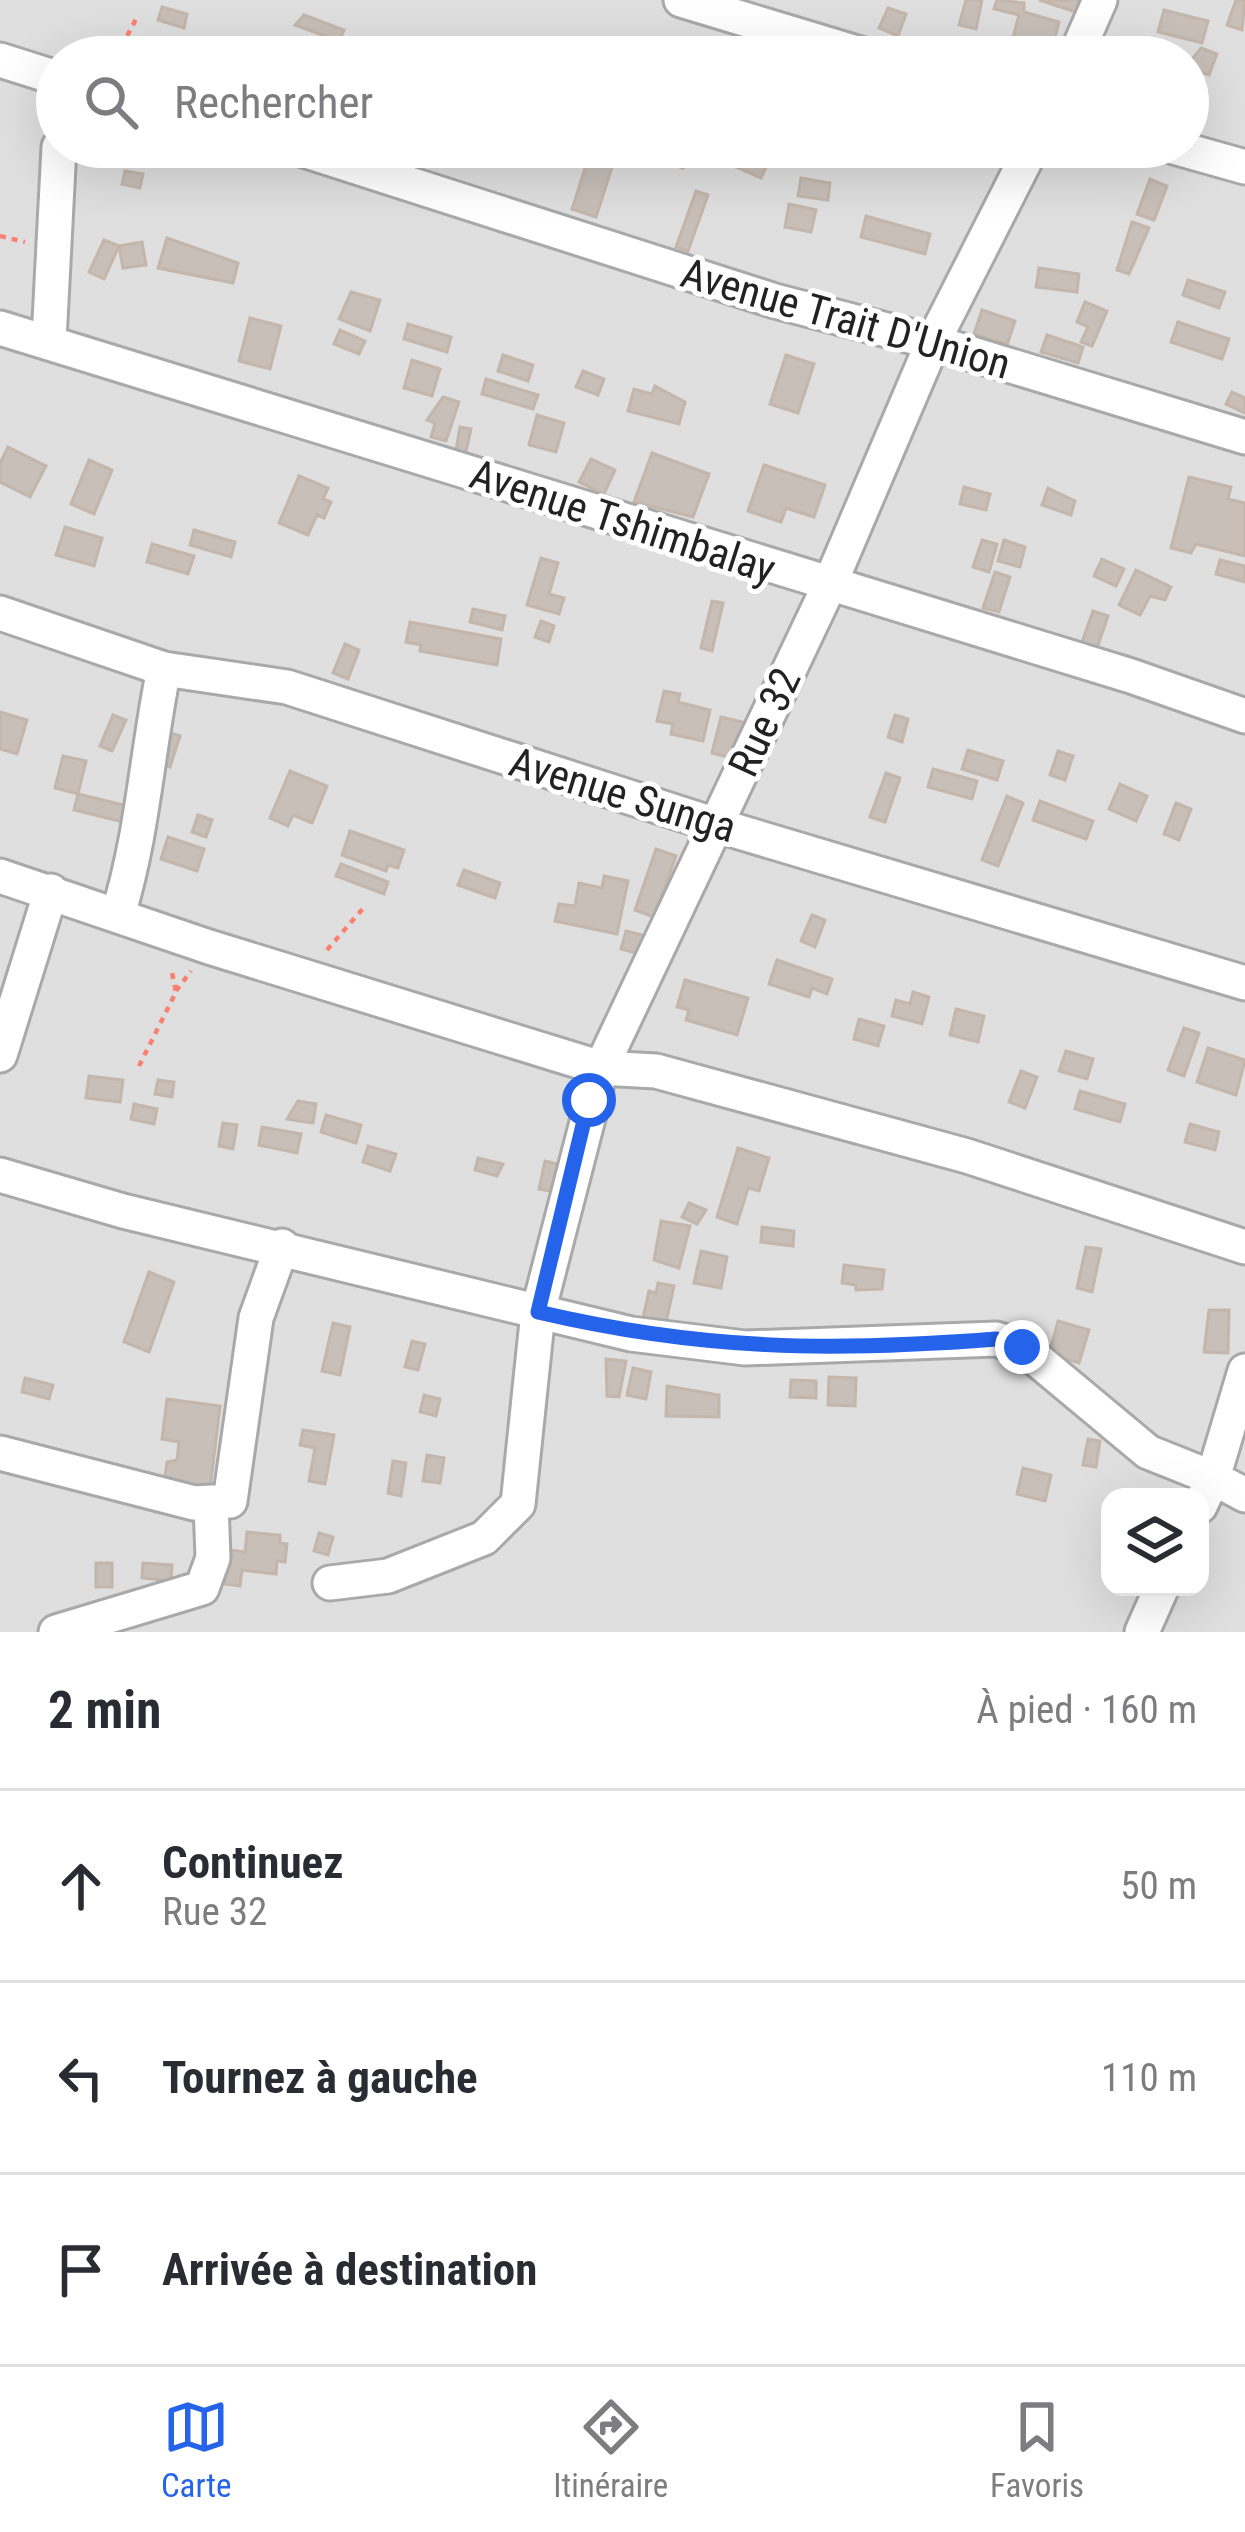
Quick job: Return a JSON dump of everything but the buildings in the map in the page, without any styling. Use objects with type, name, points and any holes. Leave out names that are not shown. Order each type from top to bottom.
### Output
[{"type":"street","points":[[681,0],[800,36]]},
{"type":"street","points":[[1084,36],[1100,0]]},
{"type":"street","points":[[0,60],[36,71]]},
{"type":"street","points":[[1209,157],[1245,167]]},
{"type":"street","points":[[49,340],[58,168]]},
{"type":"street","name":"Avenue Trait D'Union","points":[[359,168],[775,301],[933,342],[1245,437]]},
{"type":"street","name":"Rue 32","points":[[330,1583],[388,1576],[484,1538],[518,1504],[538,1312],[601,1068],[829,586],[933,342],[1021,168]]},
{"type":"street","name":"Avenue Tshimbalay","points":[[0,328],[1131,676],[1245,716]]},
{"type":"street","name":"Avenue Sunga","points":[[0,613],[164,669],[286,687],[716,825],[1245,983]]},
{"type":"street","points":[[118,914],[138,848],[142,782],[164,669]]},
{"type":"street","points":[[0,876],[165,933],[601,1068],[656,1071],[923,1144],[1245,1246]]},
{"type":"street","points":[[0,1055],[51,891]]},
{"type":"street","points":[[0,1175],[123,1211],[631,1334],[746,1348],[996,1339],[1022,1347],[1148,1452],[1200,1488]]},
{"type":"street","points":[[0,1453],[223,1505],[235,1492],[249,1355],[282,1246]]},
{"type":"street","points":[[1207,1488],[1245,1371]]},
{"type":"street","points":[[1209,1492],[1245,1495]]},
{"type":"street","points":[[56,1632],[202,1588],[213,1558],[211,1504]]},
{"type":"street","points":[[1142,1632],[1158,1596]]},
{"type":"path","points":[[127,36],[136,19]]},
{"type":"path","points":[[300,976],[366,904]]},
{"type":"path","points":[[139,1066],[176,992],[165,933]]},
{"type":"shaded area","points":[[0,0],[1245,0],[1245,1632],[0,1632]]},
{"type":"route","points":[[589,1100],[538,1312],[631,1334],[746,1348],[996,1339],[1022,1347]]}]
